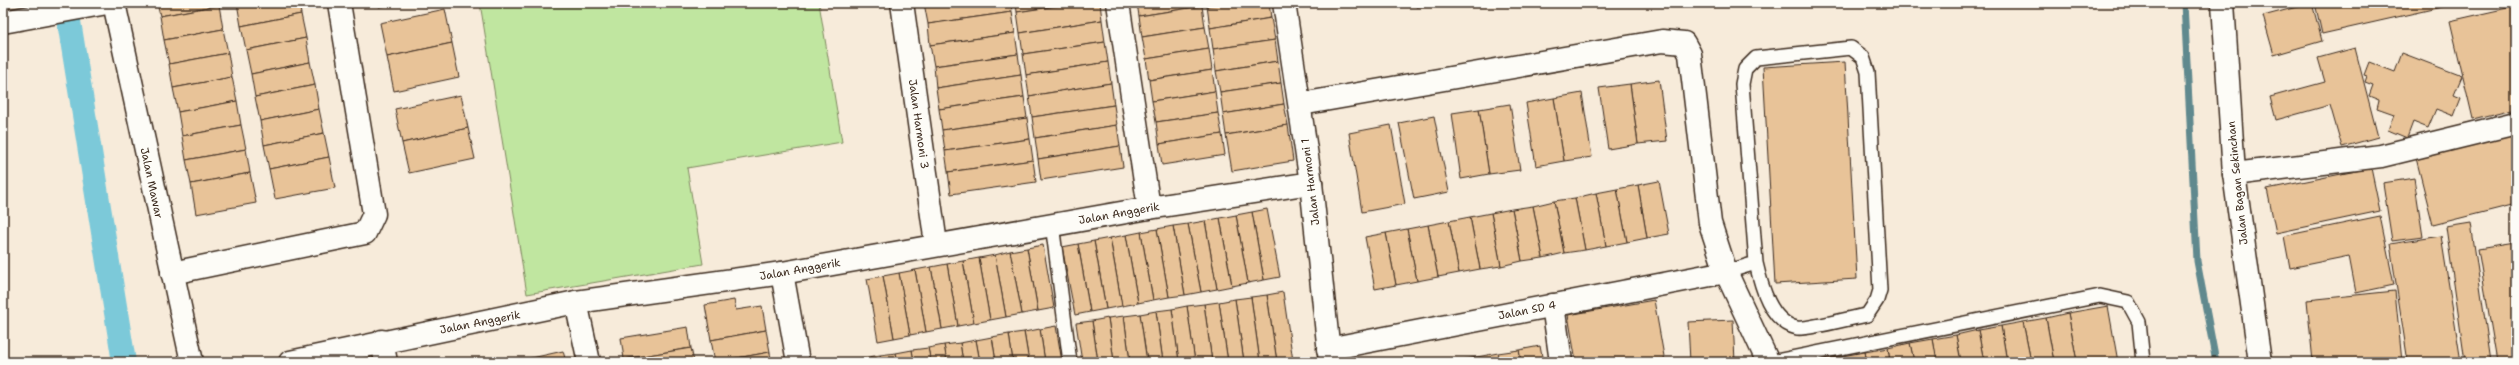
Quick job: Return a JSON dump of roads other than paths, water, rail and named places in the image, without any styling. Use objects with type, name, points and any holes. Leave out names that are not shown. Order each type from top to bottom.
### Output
[{"type":"street","points":[[19,15],[107,3]]},
{"type":"street","name":"Jalan Mawar","points":[[114,3],[192,362]]},
{"type":"street","points":[[172,273],[365,233],[374,214],[339,3]]},
{"type":"street","name":"Jalan Harmoni 3","points":[[902,3],[936,244]]},
{"type":"street","points":[[1118,3],[1149,208]]},
{"type":"street","name":"Jalan Harmoni 1","points":[[1284,3],[1311,183],[1329,356]]},
{"type":"street","name":"Jalan Bagan Sekinchan","points":[[2227,3],[2234,174],[2260,362]]},
{"type":"street","points":[[1300,104],[1662,41],[1684,43],[1690,54],[1710,223],[1726,272],[1768,362]]},
{"type":"street","points":[[2234,174],[2381,156],[2516,123]]},
{"type":"street","name":"Jalan Anggerik","points":[[290,362],[384,352],[576,302],[782,273],[1052,224],[1311,183]]},
{"type":"street","name":"Jalan SD 4","points":[[1329,356],[1553,305],[1726,272]]},
{"type":"street","points":[[782,273],[798,362]]},
{"type":"street","points":[[576,302],[589,362]]},
{"type":"street","points":[[1553,305],[1561,362]]},
{"type":"lane","points":[[1851,48],[1863,57],[1868,72],[1880,290],[1877,300],[1867,315],[1797,329],[1784,322],[1775,311],[1761,288],[1756,263],[1742,84],[1745,69],[1756,58],[1851,48]]},
{"type":"lane","points":[[1052,224],[1070,362]]},
{"type":"lane","points":[[1726,272],[1756,263]]},
{"type":"lane","points":[[1771,362],[2100,296],[2128,302],[2139,322],[2143,362]]},
{"type":"waterway","points":[[66,3],[124,362]]},
{"type":"waterway","points":[[2184,3],[2197,261],[2216,362]]}]
